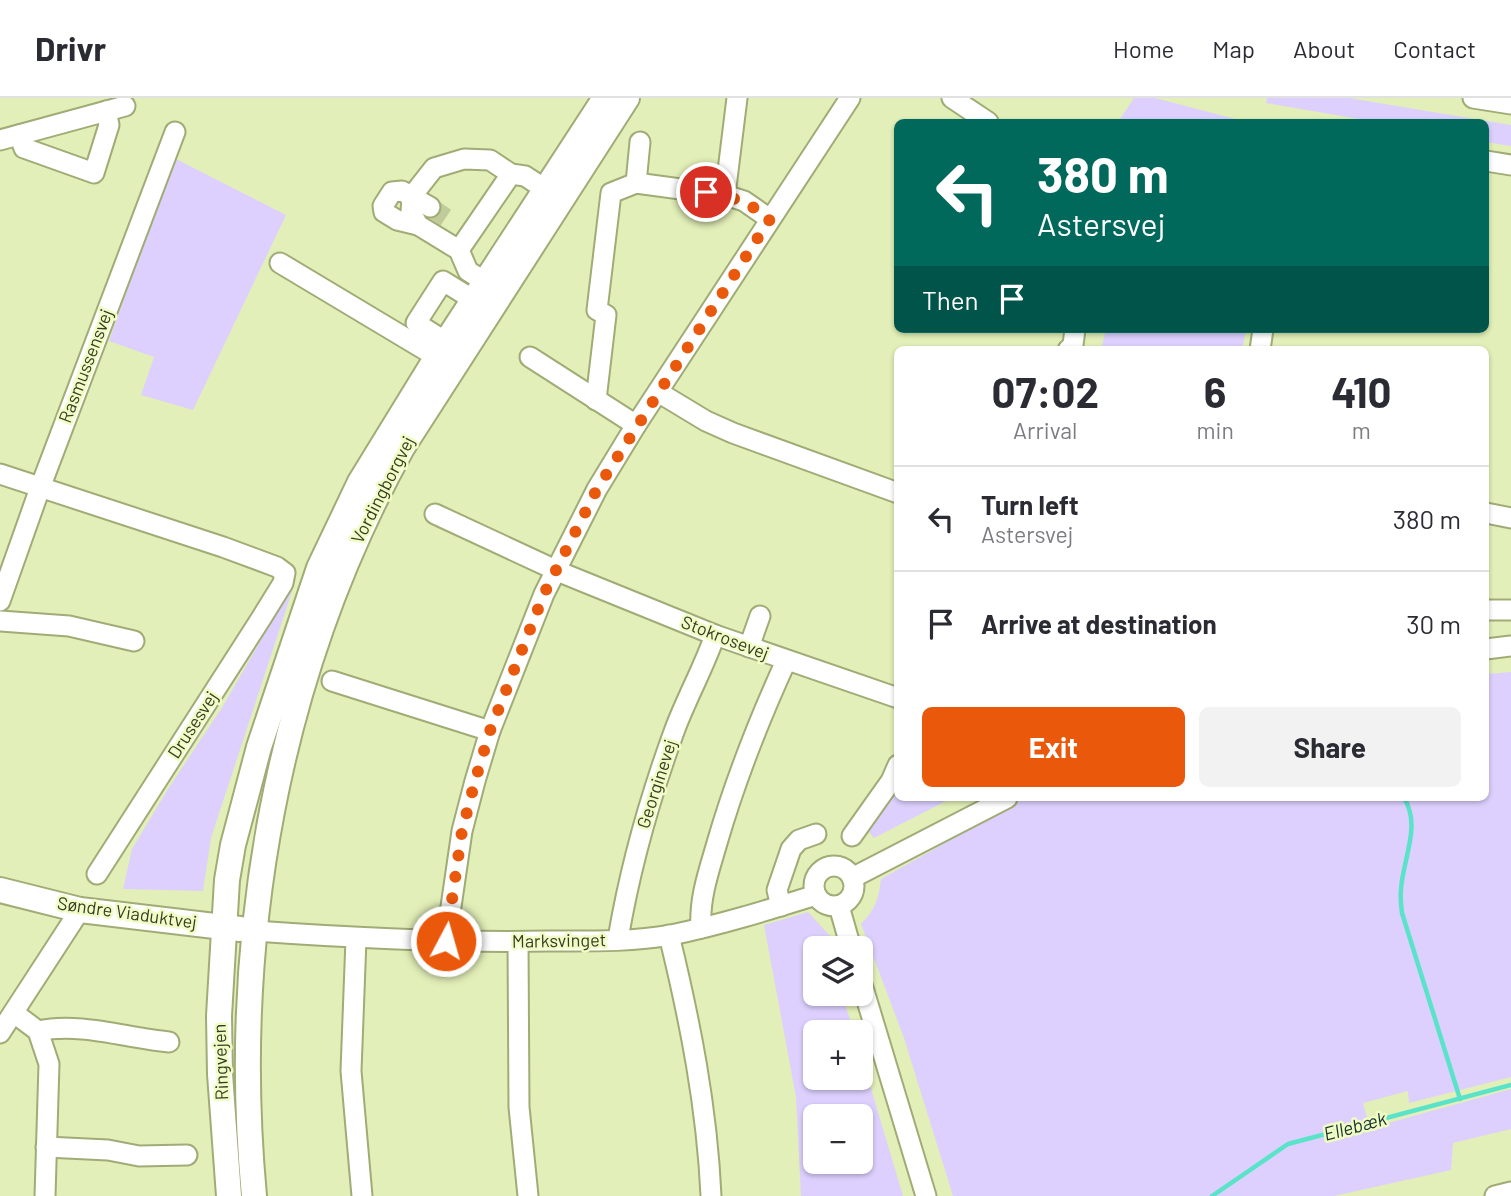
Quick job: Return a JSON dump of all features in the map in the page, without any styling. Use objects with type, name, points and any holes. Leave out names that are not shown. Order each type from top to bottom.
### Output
[{"type":"main road","name":"Vordingborgvej","points":[[487,296],[545,189],[611,101]]},
{"type":"main road","name":"Vordingborgvej","points":[[224,927],[227,880],[239,822],[259,747],[319,569],[360,482],[487,296],[611,101]]},
{"type":"main road","name":"Vordingborgvej","points":[[255,930],[271,813],[296,707],[313,653],[340,579],[376,495],[402,448],[445,355]]},
{"type":"main road","name":"Søndre Viaduktvej","points":[[0,890],[80,910],[255,930]]},
{"type":"main road","name":"Ringvejen","points":[[224,927],[219,1016],[220,1074],[229,1196]]},
{"type":"main road","name":"Ringvejen","points":[[254,1196],[247,1070],[255,930]]},
{"type":"street","points":[[725,195],[737,98]]},
{"type":"street","points":[[446,941],[462,831],[490,731],[544,594],[597,489],[636,425],[850,98]]},
{"type":"street","points":[[952,98],[984,119]]},
{"type":"street","points":[[1473,98],[1511,104]]},
{"type":"street","points":[[0,140],[125,106]]},
{"type":"street","points":[[19,135],[24,148],[94,173],[109,125],[106,111]]},
{"type":"street","name":"Rasmussensvej","points":[[0,601],[175,132]]},
{"type":"street","points":[[636,183],[640,142]]},
{"type":"street","points":[[418,225],[411,212],[412,196],[434,168],[464,159],[489,160],[511,174],[525,176],[545,189]]},
{"type":"street","points":[[1489,161],[1511,165]]},
{"type":"street","points":[[487,296],[468,271],[459,250],[462,228],[511,174]]},
{"type":"street","points":[[596,400],[606,316],[597,310],[611,193],[636,183],[725,195],[744,201],[770,219]]},
{"type":"street","points":[[430,207],[402,191],[395,190],[383,209],[397,220],[418,225],[459,250]]},
{"type":"street","points":[[280,263],[445,355]]},
{"type":"street","points":[[445,355],[416,323],[443,281],[487,296]]},
{"type":"street","points":[[530,357],[636,425]]},
{"type":"street","points":[[658,392],[706,421],[733,433],[894,493]]},
{"type":"street","points":[[0,474],[40,488]]},
{"type":"street","name":"Drusesvej","points":[[40,488],[223,547],[285,573],[283,583],[270,606],[97,874]]},
{"type":"street","name":"Stokrosevej","points":[[435,514],[556,570],[715,635],[894,697]]},
{"type":"street","points":[[1489,514],[1511,518]]},
{"type":"street","points":[[1489,610],[1511,610]]},
{"type":"street","points":[[749,647],[760,616]]},
{"type":"street","points":[[0,621],[69,626],[134,641]]},
{"type":"street","name":"Georginevej","points":[[618,939],[627,888],[660,772],[715,635]]},
{"type":"street","points":[[701,928],[701,902],[727,809],[746,754],[786,661]]},
{"type":"street","points":[[332,681],[490,731]]},
{"type":"street","points":[[852,836],[894,772]]},
{"type":"street","points":[[852,878],[1001,801]]},
{"type":"street","points":[[781,906],[777,890],[791,849],[799,840],[816,834]]},
{"type":"street","points":[[839,867],[852,878],[852,895],[839,906],[828,905],[814,890],[815,878],[823,869],[839,867]]},
{"type":"street","name":"Marksvinget","points":[[255,930],[356,939],[518,942],[618,939],[669,935],[701,928],[816,895]]},
{"type":"street","points":[[839,906],[848,936]]},
{"type":"street","points":[[0,1033],[80,910]]},
{"type":"street","points":[[669,935],[690,1020],[701,1085],[711,1196]]},
{"type":"street","points":[[356,939],[351,1071],[362,1196]]},
{"type":"street","points":[[518,942],[519,1107],[528,1196]]},
{"type":"street","points":[[869,1006],[926,1196]]},
{"type":"street","points":[[14,1013],[38,1031],[49,1064],[45,1196]]},
{"type":"street","points":[[38,1031],[77,1028],[169,1042]]},
{"type":"street","points":[[46,1147],[108,1150],[139,1156],[187,1155]]},
{"type":"street","points":[[1496,1196],[1511,1192]]},
{"type":"shaded area","points":[[1134,98],[1155,98],[1236,119],[1120,119]]},
{"type":"shaded area","points":[[1267,98],[1349,98],[1475,119],[1359,119],[1266,103]]},
{"type":"shaded area","points":[[1489,121],[1511,125],[1511,146],[1489,142]]},
{"type":"shaded area","points":[[174,158],[286,215],[193,410],[141,395],[154,357],[109,341]]},
{"type":"shaded area","points":[[1105,333],[1245,333],[1243,346],[1102,346]]},
{"type":"shaded area","points":[[296,579],[211,838],[203,891],[123,889],[132,849],[223,706]]},
{"type":"shaded area","points":[[1511,672],[1511,1077],[1409,1103],[1408,1091],[1363,1103],[1370,1128],[1511,1089],[1511,1129],[1453,1143],[1451,1170],[1334,1196],[953,1196],[904,1038],[873,956],[873,936],[866,936],[861,924],[876,903],[881,879],[1020,801],[1489,801],[1489,674]]},
{"type":"shaded area","points":[[894,788],[894,801],[946,801],[874,838],[868,831]]},
{"type":"shaded area","points":[[808,912],[830,936],[803,936],[803,1006],[846,1006],[850,1020],[803,1020],[803,1090],[871,1090],[903,1196],[801,1196],[796,1097],[764,925]]},
{"type":"waterway","points":[[1405,801],[1409,809],[1411,832],[1402,879],[1402,913],[1460,1099]]},
{"type":"waterway","name":"Ellebæk","points":[[1212,1196],[1288,1144],[1511,1085]]},
{"type":"tunnel","points":[[430,207],[454,223]]},
{"type":"route","points":[[446,941],[462,831],[475,781],[490,731],[544,594],[597,489],[770,219],[744,201],[706,192]]}]
